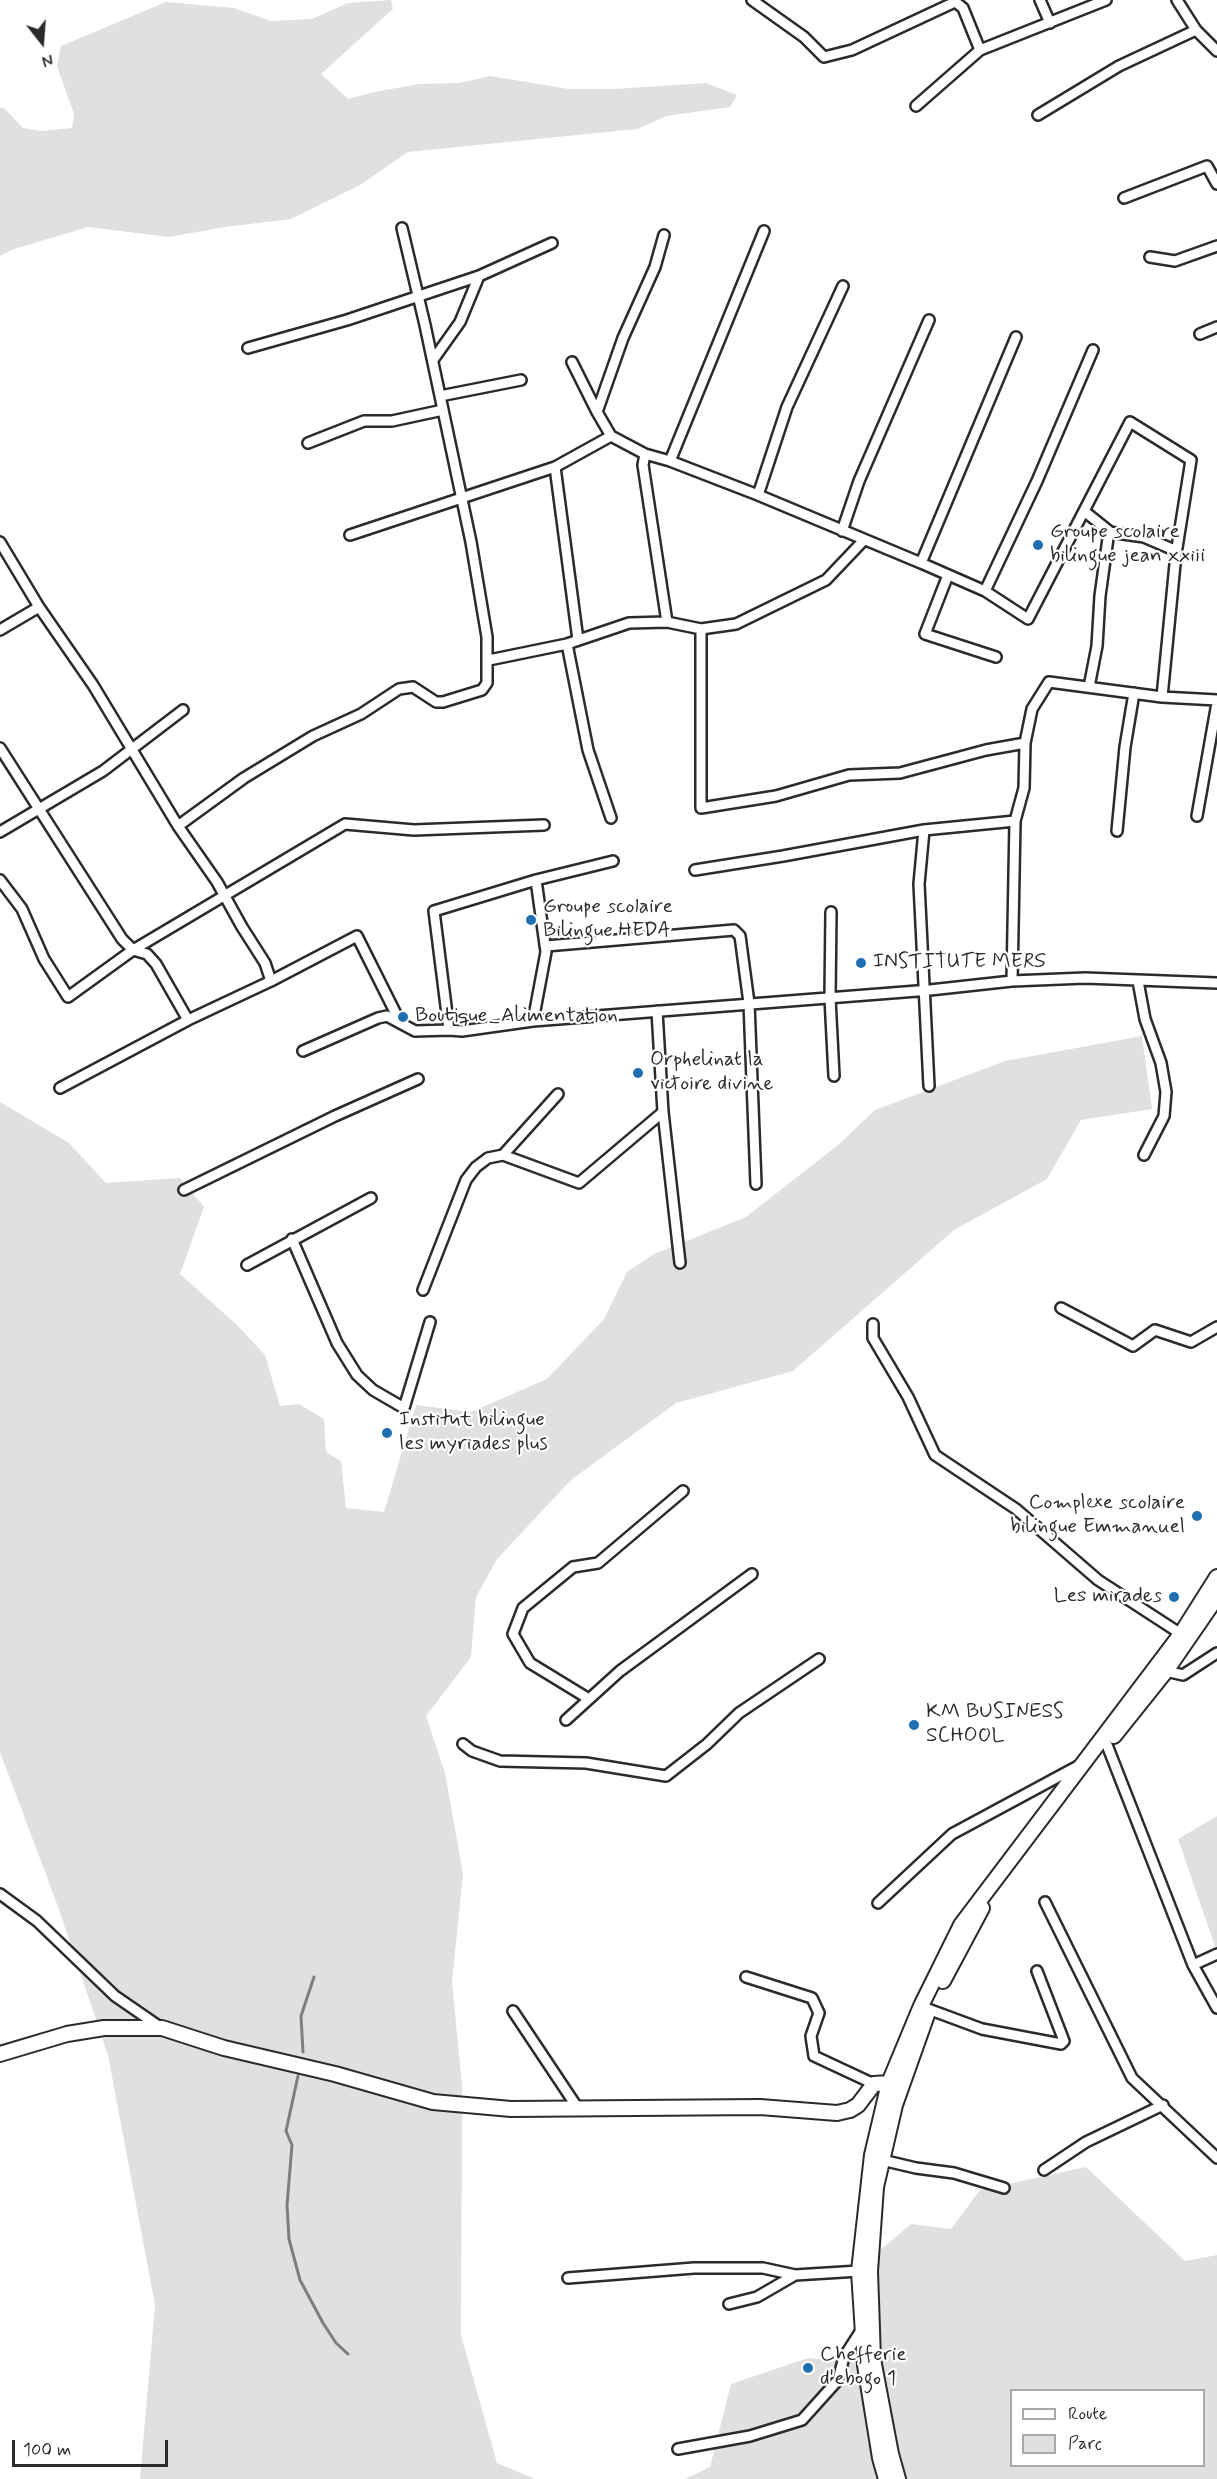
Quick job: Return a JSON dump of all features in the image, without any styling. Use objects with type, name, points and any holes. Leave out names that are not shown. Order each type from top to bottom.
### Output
[{"type":"main road","points":[[898,2479],[873,2359],[870,2271],[876,2187],[895,2105],[928,2009],[982,1909],[1082,1764],[1181,1634],[1217,1577]]},
{"type":"main road","points":[[886,2479],[880,2458],[865,2366],[859,2271],[872,2155],[889,2083],[921,2006],[962,1925],[1055,1805],[1166,1671],[1217,1597]]},
{"type":"main road","points":[[0,2055],[68,2034],[104,2028],[162,2028],[224,2048],[334,2074],[433,2102],[511,2109],[760,2107],[837,2113],[850,2110],[858,2105],[874,2084],[889,2083]]},
{"type":"street","points":[[752,0],[804,37],[824,57],[852,50],[954,1],[963,8],[980,50]]},
{"type":"street","points":[[1040,0],[1050,23]]},
{"type":"street","points":[[916,106],[980,50],[1106,0]]},
{"type":"street","points":[[1177,0],[1196,30],[1217,51]]},
{"type":"street","points":[[1038,115],[1119,66],[1196,30]]},
{"type":"street","points":[[1124,198],[1207,166],[1217,184]]},
{"type":"street","points":[[178,826],[244,778],[313,736],[362,714],[399,689],[413,687],[436,702],[482,690],[487,683],[489,660],[482,603],[433,360],[402,228]]},
{"type":"street","points":[[670,462],[764,231]]},
{"type":"street","points":[[597,412],[623,338],[655,267],[664,235]]},
{"type":"street","points":[[248,348],[346,320],[479,276],[552,243]]},
{"type":"street","points":[[1150,257],[1174,261],[1217,246]]},
{"type":"street","points":[[433,360],[460,321],[479,276]]},
{"type":"street","points":[[758,495],[787,407],[843,285]]},
{"type":"street","points":[[842,531],[859,481],[928,320]]},
{"type":"street","points":[[1200,334],[1217,327]]},
{"type":"street","points":[[921,563],[1016,337]]},
{"type":"street","points":[[985,591],[1037,481],[1093,350]]},
{"type":"street","points":[[572,362],[611,436],[645,454],[758,495],[985,591],[1028,619],[1131,423],[1191,460],[1176,554],[1162,697]]},
{"type":"street","points":[[440,396],[521,380]]},
{"type":"street","points":[[308,443],[364,421],[392,421],[443,410]]},
{"type":"street","points":[[350,535],[555,467],[611,436]]},
{"type":"street","points":[[645,454],[643,465],[667,622]]},
{"type":"street","points":[[555,467],[578,640]]},
{"type":"street","points":[[1084,512],[1109,532],[1144,537],[1172,549],[1176,554]]},
{"type":"street","points":[[1089,687],[1097,646],[1100,596],[1109,532]]},
{"type":"street","points":[[489,660],[567,644],[629,623],[667,622],[701,629],[736,624],[826,580],[864,540]]},
{"type":"street","points":[[0,542],[39,607],[80,666],[178,826],[224,895],[265,963],[271,981]]},
{"type":"street","points":[[948,575],[925,634],[996,657]]},
{"type":"street","points":[[0,630],[39,607]]},
{"type":"street","points":[[701,629],[701,808],[776,796],[849,775],[900,773],[986,750],[1025,743]]},
{"type":"street","points":[[567,644],[588,750],[610,818]]},
{"type":"street","points":[[1012,981],[1015,821],[1024,788],[1025,743],[1032,709],[1049,682],[1217,702],[1197,816]]},
{"type":"street","points":[[1118,831],[1125,747],[1134,693]]},
{"type":"street","points":[[0,832],[40,810],[131,751],[183,710]]},
{"type":"street","points":[[0,748],[122,939],[133,950],[147,954],[156,964],[188,1020]]},
{"type":"street","points":[[695,870],[924,830],[1015,821]]},
{"type":"street","points":[[0,880],[22,909],[45,959],[68,997],[133,950],[345,824],[414,830],[544,825]]},
{"type":"street","points":[[924,830],[918,877],[930,1086]]},
{"type":"street","points":[[449,1030],[434,911],[536,880],[613,861]]},
{"type":"street","points":[[533,1021],[546,946],[536,880]]},
{"type":"street","points":[[831,912],[830,998],[834,1076]]},
{"type":"street","points":[[546,946],[734,930],[740,936],[749,1003],[756,1184]]},
{"type":"street","points":[[60,1088],[188,1020],[271,981],[357,936],[400,1022]]},
{"type":"street","points":[[303,1051],[387,1016],[415,1031],[462,1031],[533,1021],[923,991],[1012,981],[1085,978],[1217,982]]},
{"type":"street","points":[[1138,981],[1145,1019],[1161,1063],[1166,1092],[1164,1116],[1144,1155]]},
{"type":"street","points":[[657,1011],[663,1112],[680,1263]]},
{"type":"street","points":[[184,1190],[335,1116],[418,1079]]},
{"type":"street","points":[[503,1155],[558,1094]]},
{"type":"street","points":[[423,1290],[466,1180],[488,1158],[503,1155],[579,1183],[663,1112]]},
{"type":"street","points":[[248,1265],[371,1198]]},
{"type":"street","points":[[292,1239],[337,1343],[357,1375],[373,1390],[404,1408],[430,1322]]},
{"type":"street","points":[[1061,1308],[1133,1346],[1155,1330],[1191,1342],[1217,1326]]},
{"type":"street","points":[[873,1324],[873,1338],[908,1397],[935,1455],[1016,1509],[1098,1580],[1181,1634]]},
{"type":"street","points":[[589,1699],[530,1663],[513,1634],[523,1608],[573,1567],[598,1563],[683,1491]]},
{"type":"street","points":[[566,1720],[620,1671],[752,1574]]},
{"type":"street","points":[[1166,1671],[1183,1676],[1217,1653]]},
{"type":"street","points":[[463,1744],[472,1751],[500,1761],[586,1763],[666,1776],[707,1744],[728,1722],[819,1659]]},
{"type":"street","points":[[1107,1745],[1193,1965],[1217,2008]]},
{"type":"street","points":[[878,1904],[952,1833],[1082,1764]]},
{"type":"street","points":[[0,1894],[37,1921],[115,1996],[162,2028]]},
{"type":"street","points":[[1045,1902],[1132,2078],[1217,2158]]},
{"type":"street","points":[[1193,1965],[1217,1954]]},
{"type":"street","points":[[928,2009],[982,2030],[1061,2044],[1064,2041],[1037,1971]]},
{"type":"street","points":[[746,1977],[812,1998],[819,2013],[811,2036],[814,2056],[874,2084]]},
{"type":"street","points":[[513,2011],[579,2110]]},
{"type":"street","points":[[1044,2170],[1086,2142],[1163,2105]]},
{"type":"street","points":[[882,2160],[954,2173],[1004,2188]]},
{"type":"street","points":[[568,2277],[729,2267],[763,2268],[795,2275],[859,2271]]},
{"type":"street","points":[[729,2304],[757,2297],[795,2275]]},
{"type":"street","points":[[678,2449],[750,2436],[802,2420],[838,2380],[844,2357],[862,2329]]},
{"type":"green space","points":[[391,0],[393,9],[321,74],[348,99],[419,84],[459,83],[490,76],[569,89],[615,89],[706,83],[737,95],[730,107],[667,116],[637,129],[408,152],[360,185],[291,219],[169,237],[88,227],[14,249],[0,256],[0,108],[4,108],[23,128],[41,131],[72,128],[74,114],[57,66],[61,46],[166,2],[234,8],[271,21],[312,19],[348,3]]},
{"type":"green space","points":[[1142,1036],[1152,1109],[1081,1120],[1047,1179],[954,1230],[793,1371],[676,1403],[571,1480],[497,1559],[476,1597],[471,1657],[426,1716],[445,1773],[463,1874],[452,1982],[462,2085],[461,2335],[497,2463],[535,2479],[140,2479],[155,2305],[108,2055],[57,1904],[0,1752],[0,1102],[69,1143],[106,1183],[180,1178],[204,1207],[180,1274],[236,1324],[265,1355],[280,1406],[299,1404],[324,1419],[326,1452],[341,1461],[346,1508],[384,1512],[416,1405],[471,1412],[547,1379],[604,1319],[627,1272],[654,1254],[746,1217],[838,1145],[875,1110],[1005,1061]]},
{"type":"green space","points":[[1217,1816],[1217,1952],[1178,1839]]},
{"type":"green space","points":[[1086,2167],[1185,2261],[1217,2255],[1217,2479],[685,2479],[710,2467],[731,2384],[808,2358],[863,2363],[865,2263],[911,2224],[951,2229],[980,2190]]},
{"type":"waterway","points":[[303,2052],[301,2016],[314,1977]]},
{"type":"waterway","points":[[298,2076],[286,2131],[292,2145],[287,2205],[289,2239],[300,2280],[323,2323],[336,2343],[348,2354]]},
{"type":"place","name":"Groupe scolaire bilingue jean xxiii","points":[[1038,545]]},
{"type":"place","name":"Groupe scolaire Bilingue HEDA","points":[[531,920]]},
{"type":"place","name":"INSTITUTE MERS","points":[[861,963]]},
{"type":"place","name":"Boutique_Alimentation","points":[[403,1017]]},
{"type":"place","name":"Orphelinat la victoire divine","points":[[638,1073]]},
{"type":"place","name":"Institut bilingue les myriades plus","points":[[387,1433]]},
{"type":"place","name":"Complexe scolaire bilingue Emmanuel","points":[[1197,1516]]},
{"type":"place","name":"Les mirades","points":[[1174,1597]]},
{"type":"place","name":"KM BUSINESS SCHOOL","points":[[914,1725]]},
{"type":"place","name":"Chefferie d'ebogo 1","points":[[808,2368]]}]
